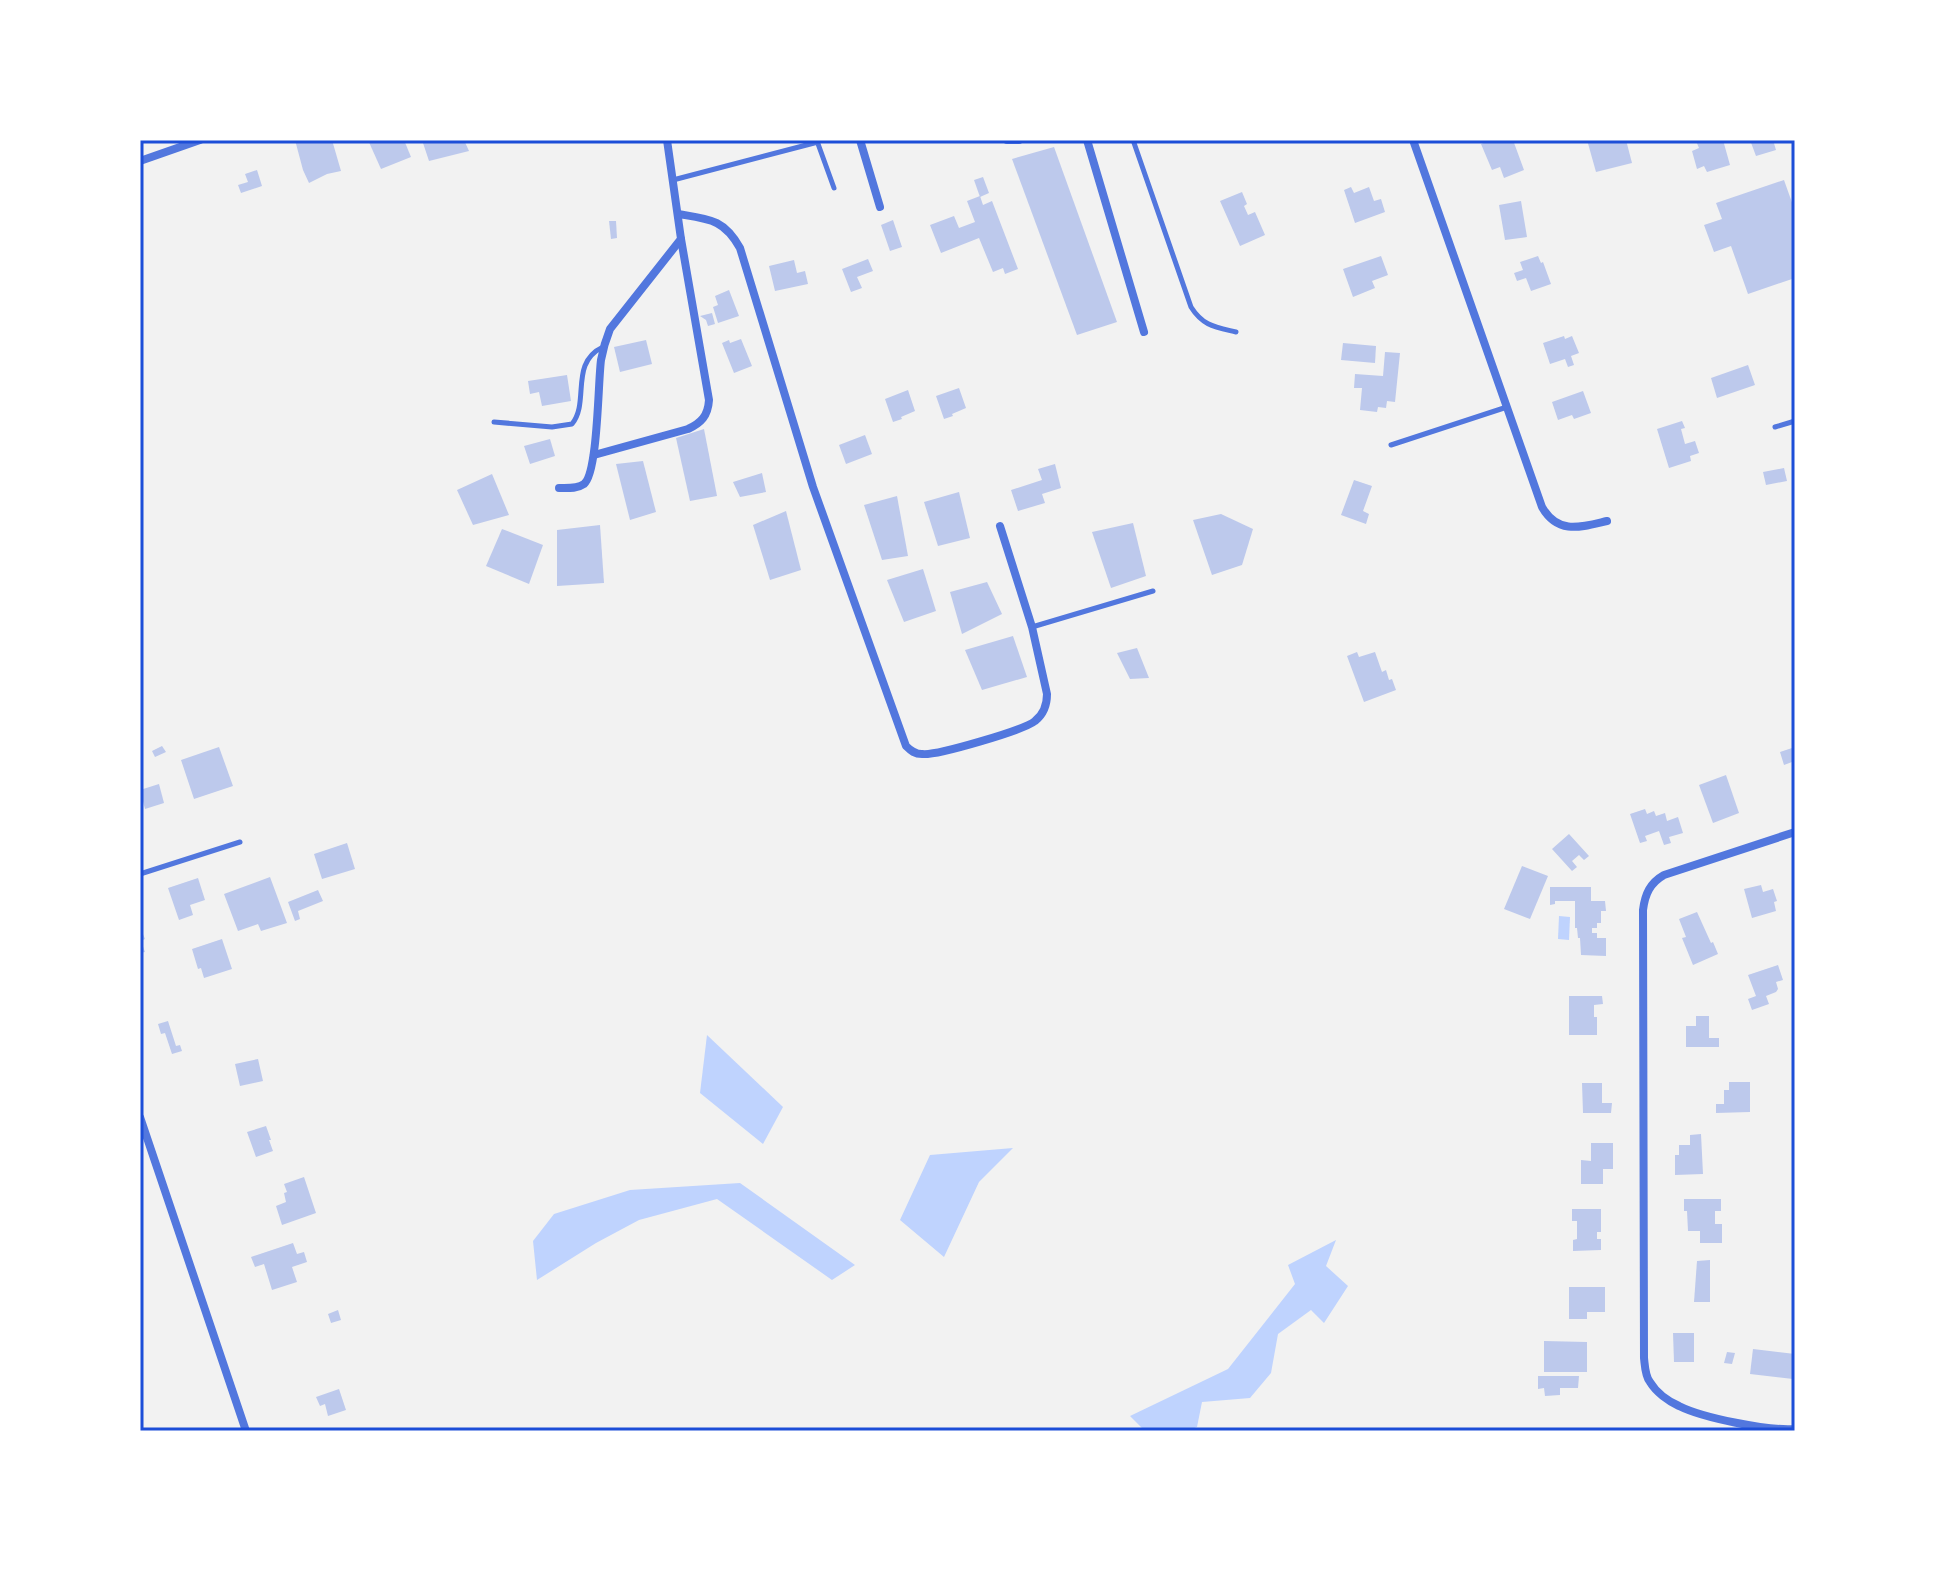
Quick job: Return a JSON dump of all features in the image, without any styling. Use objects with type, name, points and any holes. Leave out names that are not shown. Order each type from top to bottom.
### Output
[{"type":"street","points":[[140,161],[200,140]]},
{"type":"street","points":[[594,455],[688,429],[702,421],[708,411],[709,400],[667,140]]},
{"type":"street","points":[[860,140],[880,207]]},
{"type":"street","points":[[1007,140],[1019,140]]},
{"type":"street","points":[[1087,140],[1144,332]]},
{"type":"street","points":[[1413,140],[1542,507],[1547,516],[1557,523],[1573,528],[1607,521]]},
{"type":"street","points":[[678,214],[719,223],[740,248],[813,487],[906,746],[912,752],[929,754],[1020,730],[1038,719],[1047,702],[1032,627],[1000,526]]},
{"type":"street","points":[[559,488],[574,488],[586,483],[590,475],[601,364],[613,323],[681,239]]},
{"type":"street","points":[[1795,832],[1664,875],[1651,885],[1643,910],[1644,1342],[1647,1379],[1675,1405],[1689,1411],[1773,1430],[1795,1429]]},
{"type":"street","points":[[140,1117],[246,1431]]},
{"type":"lane","points":[[1133,140],[1191,307],[1199,319],[1208,324],[1236,332]]},
{"type":"lane","points":[[673,180],[817,141],[834,188]]},
{"type":"lane","points":[[494,422],[552,427],[572,424],[576,419],[587,360],[592,352],[604,347]]},
{"type":"lane","points":[[1391,445],[1507,407]]},
{"type":"lane","points":[[1775,427],[1795,421]]},
{"type":"lane","points":[[1032,627],[1153,591]]},
{"type":"lane","points":[[140,874],[240,842]]},
{"type":"water","points":[[1559,916],[1570,917],[1569,940],[1558,939]]},
{"type":"water","points":[[707,1035],[783,1107],[763,1144],[700,1093]]},
{"type":"water","points":[[1013,1148],[979,1182],[944,1257],[900,1220],[930,1155]]},
{"type":"water","points":[[740,1183],[855,1265],[832,1280],[717,1199],[639,1220],[537,1280],[533,1241],[554,1214],[630,1190]]},
{"type":"water","points":[[1336,1240],[1326,1266],[1348,1286],[1324,1323],[1311,1310],[1278,1334],[1271,1373],[1250,1398],[1202,1402],[1197,1427],[1187,1431],[1145,1431],[1130,1416],[1228,1369],[1295,1284],[1288,1265]]},
{"type":"building","points":[[295,140],[332,140],[341,171],[309,183]]},
{"type":"building","points":[[368,140],[404,140],[411,157],[381,169]]},
{"type":"building","points":[[422,140],[464,140],[469,151],[429,161]]},
{"type":"building","points":[[1492,140],[1513,140],[1524,170],[1504,178],[1500,167],[1492,170],[1481,144]]},
{"type":"building","points":[[1587,140],[1626,140],[1632,163],[1596,172]]},
{"type":"building","points":[[1723,140],[1730,165],[1707,172],[1704,166],[1697,169],[1692,151],[1699,148],[1696,141]]},
{"type":"building","points":[[1750,140],[1773,140],[1776,150],[1756,156]]},
{"type":"building","points":[[1054,147],[1117,322],[1077,335],[1012,159]]},
{"type":"building","points":[[257,170],[262,186],[241,193],[238,185],[248,182],[245,174]]},
{"type":"building","points":[[983,177],[989,193],[980,197],[974,180]]},
{"type":"building","points":[[1784,180],[1795,211],[1795,278],[1748,294],[1731,246],[1714,252],[1704,225],[1722,219],[1716,203]]},
{"type":"building","points":[[1351,187],[1354,193],[1369,187],[1374,201],[1381,199],[1385,212],[1355,223],[1344,190]]},
{"type":"building","points":[[1242,192],[1248,215],[1255,212],[1265,235],[1240,246],[1220,201]]},
{"type":"building","points":[[980,196],[983,205],[992,201],[1018,269],[1005,274],[1003,268],[993,272],[979,238],[941,253],[930,225],[954,216],[959,228],[975,222],[967,201]]},
{"type":"building","points":[[1521,201],[1527,237],[1505,240],[1499,205]]},
{"type":"building","points":[[893,220],[902,247],[890,251],[881,225]]},
{"type":"building","points":[[609,221],[616,221],[617,238],[611,239]]},
{"type":"building","points":[[1381,256],[1388,275],[1372,281],[1375,288],[1353,297],[1343,269]]},
{"type":"building","points":[[1538,256],[1551,284],[1531,291],[1526,278],[1517,281],[1514,273],[1523,270],[1520,262]]},
{"type":"building","points":[[868,259],[873,271],[857,277],[862,288],[851,292],[842,269]]},
{"type":"building","points":[[794,260],[797,273],[805,271],[808,284],[775,291],[769,266]]},
{"type":"building","points":[[729,290],[739,316],[718,323],[713,307],[718,305],[715,296]]},
{"type":"building","points":[[712,313],[715,324],[708,326],[700,316]]},
{"type":"building","points":[[1564,336],[1565,339],[1572,336],[1579,353],[1571,356],[1574,365],[1568,367],[1565,359],[1550,364],[1543,343]]},
{"type":"building","points":[[741,339],[752,366],[734,373],[722,343]]},
{"type":"building","points":[[646,340],[652,364],[620,372],[614,347]]},
{"type":"building","points":[[1343,343],[1376,346],[1375,363],[1341,360]]},
{"type":"building","points":[[1385,352],[1400,353],[1395,402],[1387,401],[1386,408],[1378,407],[1377,412],[1360,410],[1362,388],[1354,388],[1355,374],[1383,376]]},
{"type":"building","points":[[1748,365],[1755,385],[1717,398],[1711,378]]},
{"type":"building","points":[[567,375],[571,401],[542,406],[539,392],[530,394],[528,381]]},
{"type":"building","points":[[959,388],[966,408],[944,419],[936,396]]},
{"type":"building","points":[[908,390],[915,411],[893,422],[885,399]]},
{"type":"building","points":[[1583,391],[1591,413],[1558,420],[1552,402]]},
{"type":"building","points":[[1682,421],[1685,444],[1695,441],[1699,453],[1690,456],[1691,461],[1669,468],[1657,429]]},
{"type":"building","points":[[704,429],[717,496],[690,501],[676,438]]},
{"type":"building","points":[[865,435],[872,454],[846,464],[839,445]]},
{"type":"building","points":[[550,439],[555,456],[530,464],[524,446]]},
{"type":"building","points":[[643,461],[656,512],[630,520],[616,464]]},
{"type":"building","points":[[1055,464],[1061,488],[1042,494],[1045,503],[1018,511],[1011,490],[1042,480],[1038,469]]},
{"type":"building","points":[[1784,468],[1787,481],[1766,485],[1763,472]]},
{"type":"building","points":[[762,473],[766,492],[740,497],[733,482]]},
{"type":"building","points":[[492,474],[509,515],[473,525],[457,490]]},
{"type":"building","points":[[1354,480],[1372,486],[1363,511],[1369,514],[1366,524],[1341,515]]},
{"type":"building","points":[[959,492],[970,538],[938,546],[924,502]]},
{"type":"building","points":[[897,496],[908,556],[882,560],[864,505]]},
{"type":"building","points":[[786,511],[801,570],[770,580],[753,525]]},
{"type":"building","points":[[1221,514],[1253,529],[1242,565],[1212,575],[1193,520]]},
{"type":"building","points":[[1133,523],[1146,576],[1111,588],[1092,532]]},
{"type":"building","points":[[600,525],[604,583],[557,586],[557,530]]},
{"type":"building","points":[[502,529],[543,545],[529,584],[486,566]]},
{"type":"building","points":[[923,569],[936,611],[904,622],[887,580]]},
{"type":"building","points":[[987,582],[1002,614],[962,634],[950,592]]},
{"type":"building","points":[[1013,636],[1027,677],[982,690],[965,650]]},
{"type":"building","points":[[1137,648],[1149,678],[1130,679],[1117,653]]},
{"type":"building","points":[[1357,652],[1359,657],[1375,652],[1382,672],[1386,670],[1396,690],[1364,702],[1347,656]]},
{"type":"building","points":[[162,746],[166,752],[155,757],[152,751]]},
{"type":"building","points":[[219,747],[233,786],[194,799],[181,760]]},
{"type":"building","points":[[1795,747],[1795,768],[1792,762],[1784,765],[1780,752]]},
{"type":"building","points":[[1726,775],[1739,813],[1713,823],[1699,785]]},
{"type":"building","points":[[159,784],[164,803],[145,809],[140,790]]},
{"type":"building","points":[[1645,809],[1647,814],[1654,811],[1656,816],[1665,813],[1667,821],[1678,817],[1683,833],[1669,837],[1671,843],[1664,845],[1659,831],[1645,836],[1647,841],[1640,843],[1630,814]]},
{"type":"building","points":[[1569,834],[1589,856],[1584,860],[1579,855],[1572,861],[1577,867],[1572,871],[1552,849]]},
{"type":"building","points":[[347,843],[355,869],[322,879],[314,854]]},
{"type":"building","points":[[1522,866],[1548,876],[1530,919],[1504,909]]},
{"type":"building","points":[[270,877],[287,923],[261,931],[258,924],[238,931],[224,894]]},
{"type":"building","points":[[198,878],[205,900],[190,905],[193,915],[179,920],[168,888]]},
{"type":"building","points":[[1761,885],[1763,892],[1773,889],[1776,911],[1752,918],[1744,889]]},
{"type":"building","points":[[1550,887],[1591,887],[1591,901],[1605,901],[1606,911],[1601,911],[1601,923],[1597,923],[1597,928],[1592,928],[1592,933],[1597,933],[1597,938],[1606,938],[1606,956],[1581,955],[1580,938],[1575,928],[1575,901],[1555,901],[1550,905]]},
{"type":"building","points":[[318,890],[323,901],[298,911],[300,919],[295,921],[288,902]]},
{"type":"building","points":[[1697,912],[1718,954],[1693,965],[1682,938],[1686,937],[1679,919]]},
{"type":"building","points":[[140,927],[145,939],[141,941],[145,952],[140,953]]},
{"type":"building","points":[[222,939],[232,969],[204,978],[192,949]]},
{"type":"building","points":[[1778,965],[1783,980],[1776,982],[1778,989],[1766,996],[1769,1004],[1752,1010],[1748,999],[1756,996],[1748,975]]},
{"type":"building","points":[[1569,996],[1602,996],[1603,1004],[1594,1005],[1597,1035],[1569,1035]]},
{"type":"building","points":[[1696,1016],[1709,1016],[1709,1038],[1719,1038],[1719,1047],[1686,1047],[1686,1026],[1696,1026]]},
{"type":"building","points":[[168,1021],[176,1046],[180,1045],[182,1051],[172,1054],[165,1033],[161,1034],[158,1024]]},
{"type":"building","points":[[258,1059],[263,1081],[240,1086],[235,1064]]},
{"type":"building","points":[[1729,1082],[1750,1082],[1750,1112],[1716,1113],[1716,1104],[1724,1104],[1724,1090],[1729,1090]]},
{"type":"building","points":[[1582,1083],[1602,1083],[1602,1103],[1612,1103],[1611,1113],[1583,1113]]},
{"type":"building","points":[[266,1126],[273,1151],[256,1157],[247,1132]]},
{"type":"building","points":[[1701,1134],[1703,1174],[1675,1175],[1675,1155],[1679,1155],[1679,1145],[1690,1145],[1690,1135]]},
{"type":"building","points":[[1591,1143],[1613,1143],[1613,1169],[1603,1169],[1603,1184],[1581,1184],[1581,1160],[1591,1161]]},
{"type":"building","points":[[304,1177],[316,1213],[282,1225],[276,1206],[286,1202],[284,1184]]},
{"type":"building","points":[[1684,1199],[1721,1199],[1721,1211],[1715,1211],[1715,1224],[1722,1224],[1722,1243],[1700,1243],[1700,1231],[1688,1231]]},
{"type":"building","points":[[1572,1209],[1601,1209],[1601,1232],[1597,1232],[1597,1239],[1601,1239],[1601,1250],[1573,1251],[1577,1221],[1572,1221]]},
{"type":"building","points":[[293,1243],[297,1254],[304,1252],[307,1262],[292,1267],[297,1282],[272,1290],[264,1264],[255,1267],[251,1257]]},
{"type":"building","points":[[1710,1260],[1710,1302],[1694,1302],[1697,1261]]},
{"type":"building","points":[[1569,1287],[1605,1287],[1605,1312],[1587,1312],[1587,1319],[1569,1319]]},
{"type":"building","points":[[338,1310],[341,1320],[331,1323],[328,1314]]},
{"type":"building","points":[[1673,1333],[1694,1333],[1694,1362],[1674,1362]]},
{"type":"building","points":[[1544,1341],[1587,1342],[1587,1372],[1544,1372]]},
{"type":"building","points":[[1753,1349],[1795,1354],[1793,1379],[1750,1374]]},
{"type":"building","points":[[1727,1352],[1735,1353],[1732,1364],[1724,1363]]},
{"type":"building","points":[[1538,1376],[1579,1376],[1578,1388],[1560,1388],[1560,1395],[1545,1396],[1544,1388],[1538,1389]]},
{"type":"building","points":[[339,1389],[346,1410],[328,1416],[325,1404],[320,1406],[316,1397]]}]
